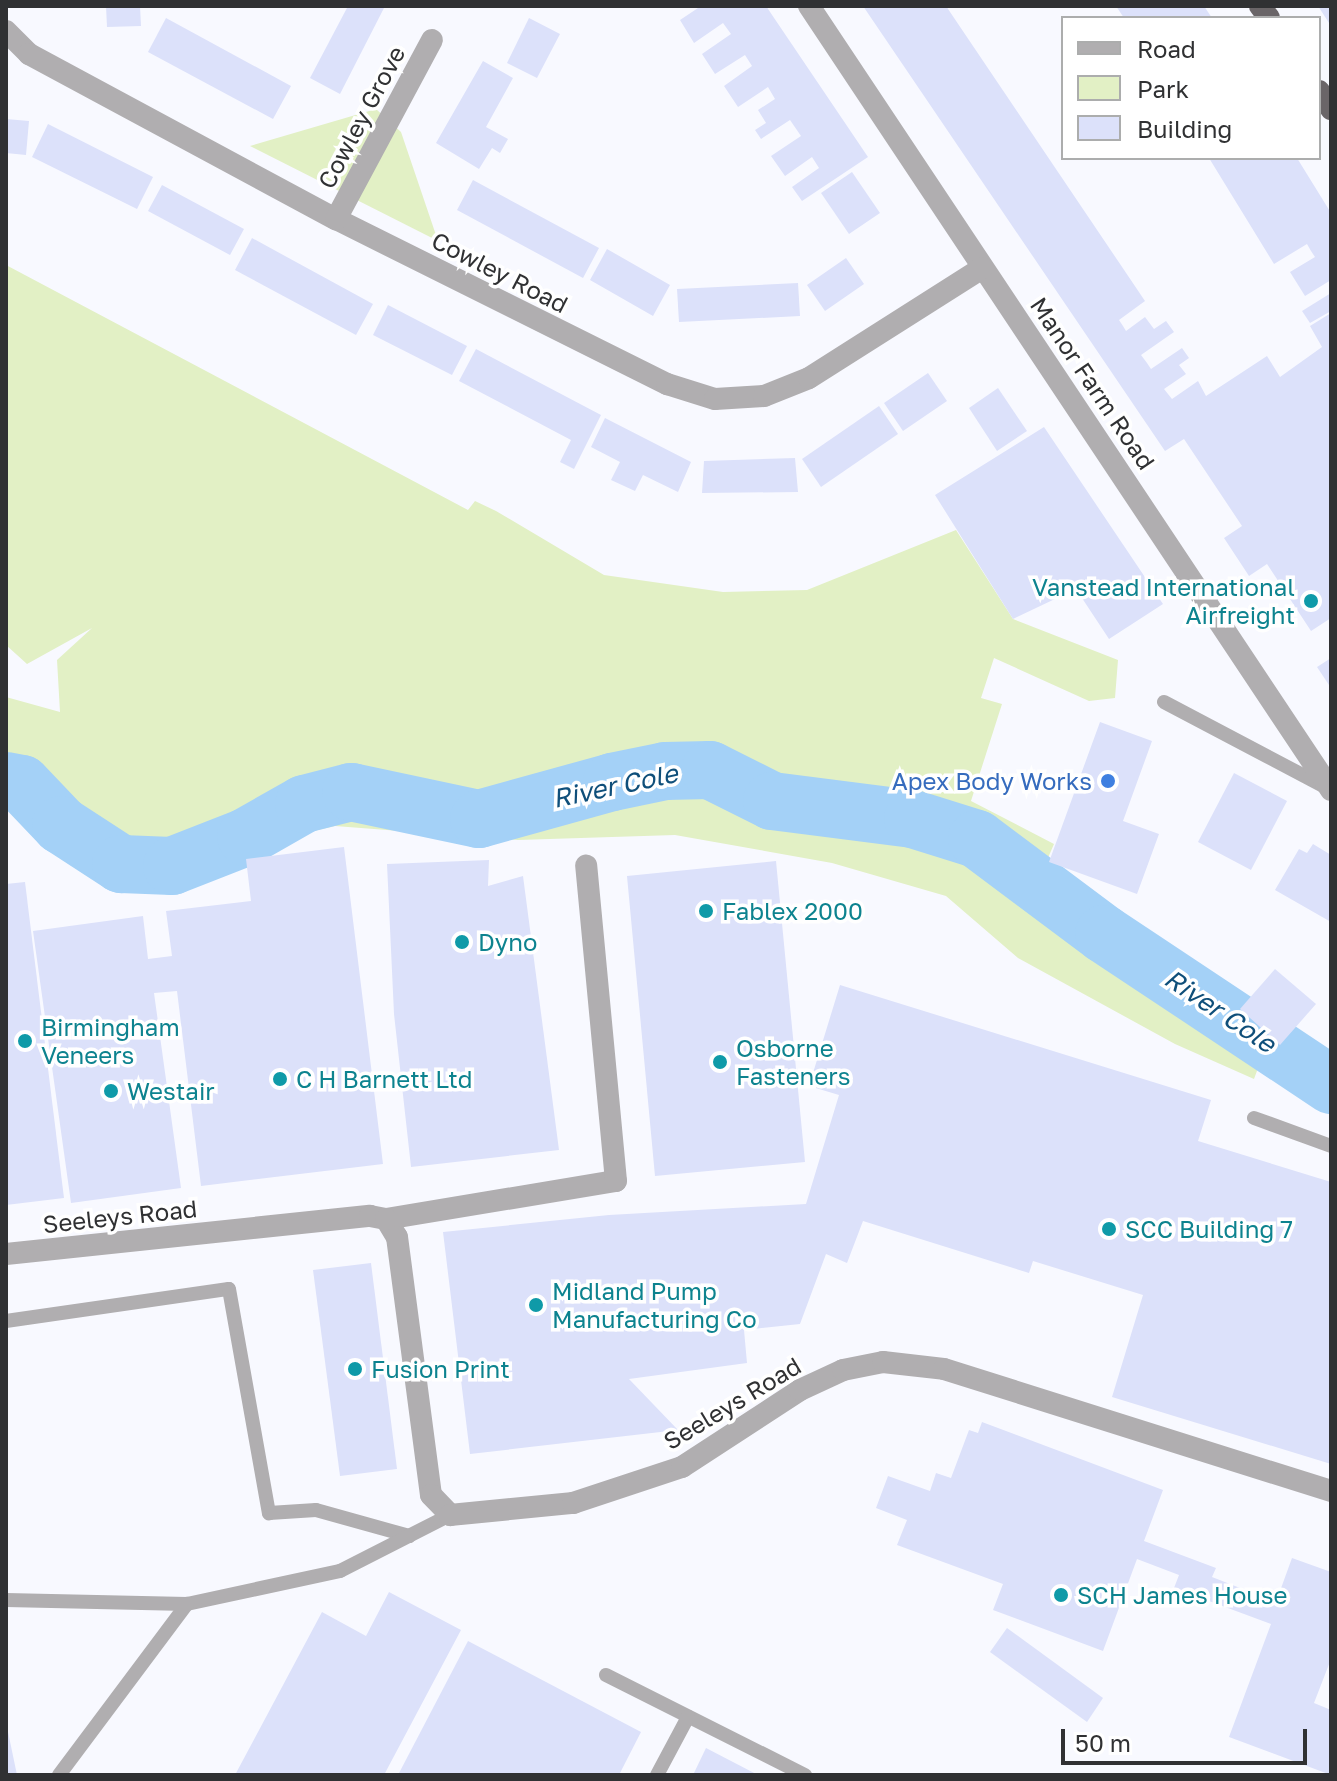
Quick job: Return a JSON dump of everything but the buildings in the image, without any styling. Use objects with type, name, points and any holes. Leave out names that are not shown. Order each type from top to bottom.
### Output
[{"type":"street","name":"Manor Farm Road","points":[[809,6],[1331,790]]},
{"type":"street","name":"Cowley Road","points":[[6,31],[29,54],[336,219],[667,384],[715,399],[764,396],[809,378],[982,268]]},
{"type":"street","name":"Cowley Grove","points":[[336,219],[432,40]]},
{"type":"street","name":"Seeleys Road","points":[[6,1254],[370,1216],[386,1219],[616,1181],[586,865]]},
{"type":"street","points":[[386,1219],[397,1237],[431,1495],[450,1515]]},
{"type":"street","name":"Seeleys Road","points":[[450,1515],[573,1503],[682,1467],[800,1390],[843,1370],[883,1362],[944,1369],[1331,1491]]},
{"type":"lane","points":[[1164,702],[1331,790]]},
{"type":"lane","points":[[1254,1118],[1331,1146]]},
{"type":"lane","points":[[6,1321],[229,1289],[269,1513],[316,1510],[409,1536]]},
{"type":"lane","points":[[6,1600],[187,1604],[340,1571],[450,1515]]},
{"type":"lane","points":[[59,1775],[187,1604]]},
{"type":"lane","points":[[606,1675],[805,1775]]},
{"type":"lane","points":[[657,1775],[688,1717]]},
{"type":"green space","points":[[376,109],[401,132],[438,241],[250,146]]},
{"type":"green space","points":[[6,265],[468,510],[475,501],[496,511],[604,575],[723,592],[807,590],[956,530],[1013,619],[1118,660],[1115,698],[1089,701],[994,658],[981,698],[1002,704],[971,801],[1054,844],[1035,888],[1050,906],[1264,1052],[1254,1079],[1175,1044],[1018,958],[946,896],[832,863],[675,835],[518,840],[335,826],[271,841],[207,868],[86,851],[6,794],[6,697],[60,712],[57,660],[92,628],[27,664],[6,645]]},
{"type":"waterway","name":"River Cole","points":[[6,781],[22,784],[61,825],[121,864],[172,866],[246,837],[304,804],[351,792],[479,819],[612,782],[665,771],[710,770],[772,801],[913,819],[977,839],[1104,934],[1331,1085]]},
{"type":"place","name":"Vanstead International Airfreight","points":[[1311,601]]},
{"type":"place","name":"Apex Body Works","points":[[1108,781]]},
{"type":"place","name":"Fablex 2000","points":[[706,911]]},
{"type":"place","name":"Dyno","points":[[462,942]]},
{"type":"place","name":"Birmingham Veneers","points":[[25,1041]]},
{"type":"place","name":"Osborne Fasteners","points":[[720,1062]]},
{"type":"place","name":"C H Barnett Ltd","points":[[280,1079]]},
{"type":"place","name":"Westair","points":[[111,1091]]},
{"type":"place","name":"SCC Building 7","points":[[1109,1229]]},
{"type":"place","name":"Midland Pump Manufacturing Co","points":[[536,1305]]},
{"type":"place","name":"Fusion Print","points":[[355,1369]]},
{"type":"place","name":"SCH James House","points":[[1061,1595]]}]
